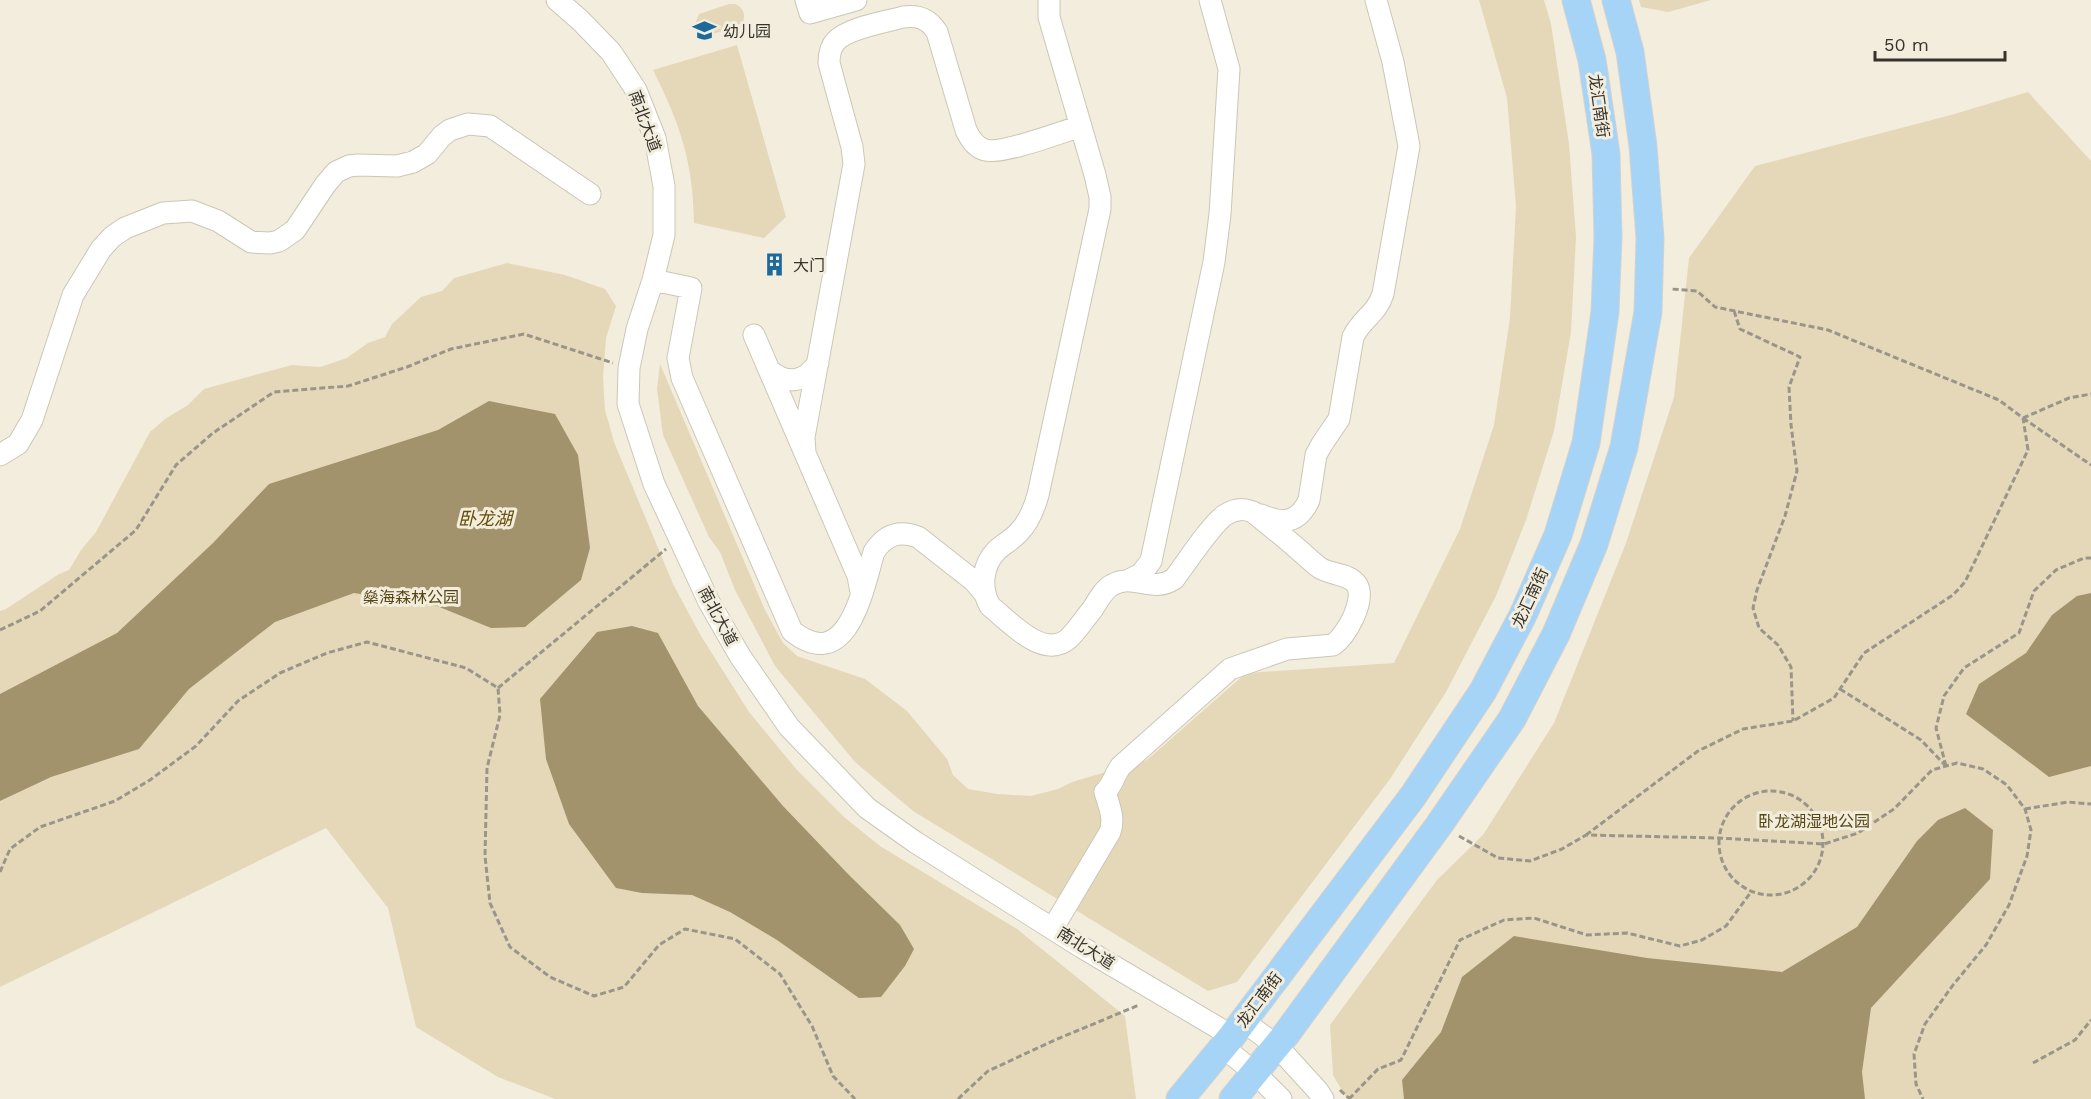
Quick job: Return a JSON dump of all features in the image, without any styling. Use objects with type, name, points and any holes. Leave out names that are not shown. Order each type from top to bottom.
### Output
[{"type":"main road","name":"龙汇南街","points":[[1180,1099],[1233,1034],[1413,796],[1483,691],[1524,615],[1558,536],[1586,443],[1605,312],[1608,237],[1606,154],[1592,60],[1576,0]]},
{"type":"main road","points":[[1233,1099],[1277,1046],[1512,719],[1556,634],[1594,544],[1624,447],[1647,312],[1648,288],[1650,238],[1643,146],[1630,52],[1616,0]]},
{"type":"street","name":"南北大道","points":[[557,0],[611,52],[636,90],[655,138],[664,186],[664,235],[629,368],[628,404],[654,484],[708,602],[740,656],[789,727],[867,808],[915,842],[1083,948],[1233,1034]]},
{"type":"street","points":[[806,0],[810,13],[856,0]]},
{"type":"street","points":[[984,593],[986,570],[991,558],[1018,533],[1031,516],[1035,505],[1100,209],[1098,187],[1050,17],[1049,0]]},
{"type":"street","points":[[653,280],[691,288],[678,358],[681,378],[792,630],[808,641],[826,642],[842,634],[849,626],[879,543],[894,534],[909,534],[918,537],[979,586],[990,606],[1035,642],[1047,645],[1059,644],[1068,639],[1109,587],[1141,574],[1152,561],[1214,262],[1220,214],[1229,69],[1210,0]]},
{"type":"street","points":[[1310,559],[1305,552],[1302,538],[1316,455],[1340,419],[1353,337],[1357,327],[1374,312],[1383,294],[1408,156],[1408,136],[1393,62],[1376,0]]},
{"type":"street","points":[[805,453],[804,437],[854,164],[852,147],[829,63],[829,55],[836,40],[850,33],[903,17],[912,16],[927,20],[938,32],[966,130],[971,140],[985,150],[1001,150],[1081,126]]},
{"type":"street","points":[[0,455],[18,444],[33,420],[73,295],[101,249],[111,237],[125,228],[163,213],[192,211],[218,221],[251,242],[279,241],[295,230],[336,172],[349,166],[390,166],[413,162],[427,154],[450,130],[468,124],[490,126],[590,194]]},
{"type":"street","points":[[754,335],[847,550],[860,583],[861,593]]},
{"type":"street","points":[[769,370],[781,379],[798,379],[807,375],[818,363]]},
{"type":"street","points":[[1129,580],[1148,585],[1163,584],[1174,579],[1226,514],[1246,509],[1275,521],[1285,520],[1300,514],[1309,500]]},
{"type":"street","points":[[1053,928],[1110,832],[1113,824],[1112,816],[1105,792],[1112,787],[1114,776],[1121,766],[1230,669],[1287,649],[1333,645],[1344,635],[1359,601],[1357,586],[1352,580],[1320,568],[1253,512]]},
{"type":"street","points":[[847,550],[858,557],[874,552]]},
{"type":"street","points":[[957,568],[965,570],[978,568],[991,558]]},
{"type":"street","points":[[1152,561],[1155,579],[1163,584]]},
{"type":"street","points":[[1233,1034],[1277,1046],[1323,1099]]},
{"type":"street","points":[[1233,1034],[1255,1073],[1281,1099]]},
{"type":"path","points":[[1648,288],[1698,291],[1715,308],[1828,330],[1999,400],[2091,465]]},
{"type":"path","points":[[1734,311],[1740,330],[1800,357],[1789,387],[1797,471],[1785,516],[1757,590],[1753,608],[1759,628],[1778,645],[1791,667],[1793,721]]},
{"type":"path","points":[[0,630],[40,611],[136,530],[176,465],[213,433],[274,392],[348,386],[407,367],[451,349],[524,334],[629,368]]},
{"type":"path","points":[[2023,417],[2069,398],[2091,394]]},
{"type":"path","points":[[1438,825],[1498,858],[1530,861],[1562,849],[1586,836],[1698,751],[1743,729],[1793,721],[1834,698],[1864,653],[1953,596],[1965,582],[2028,450],[2023,417]]},
{"type":"path","points":[[498,688],[679,539]]},
{"type":"path","points":[[1946,766],[1936,728],[1944,696],[1964,668],[2019,633],[2034,591],[2056,570],[2084,558],[2091,558]]},
{"type":"path","points":[[0,872],[10,849],[40,827],[115,801],[196,746],[238,701],[280,672],[327,653],[367,642],[466,668],[498,688]]},
{"type":"path","points":[[498,688],[500,715],[487,768],[485,856],[490,903],[510,947],[550,977],[594,996],[624,987],[659,945],[684,929],[735,939],[780,974],[812,1026],[833,1076],[855,1099]]},
{"type":"path","points":[[1840,689],[1921,740],[1946,766]]},
{"type":"path","points":[[1586,836],[1718,838],[1824,844],[1857,833],[1894,809],[1932,770],[1957,763],[1983,769],[2007,786],[2025,809],[2031,830],[2028,848],[2009,905],[1986,945],[1925,1024],[1914,1054],[1916,1084],[1923,1099]]},
{"type":"path","points":[[1765,791],[1783,792],[1799,799],[1812,811],[1821,827],[1824,844],[1820,862],[1812,877],[1799,888],[1784,894],[1768,896],[1751,892],[1737,884],[1726,871],[1720,855],[1718,838],[1723,821],[1733,806],[1740,801],[1765,791]]},
{"type":"path","points":[[2025,809],[2068,801],[2091,804]]},
{"type":"path","points":[[1349,1099],[1378,1069],[1401,1060],[1460,940],[1504,921],[1534,918],[1587,935],[1627,933],[1680,946],[1702,940],[1726,926],[1751,892]]},
{"type":"path","points":[[958,1099],[988,1071],[1163,994]]},
{"type":"path","points":[[2033,1063],[2075,1040],[2091,1020]]},
{"type":"green space","points":[[1479,0],[1544,0],[1551,24],[1569,144],[1576,237],[1571,332],[1554,431],[1526,520],[1496,596],[1446,692],[1390,779],[1237,982],[1208,991],[913,811],[855,762],[775,666],[735,590],[720,552],[709,537],[663,435],[657,389],[660,364],[765,610],[783,643],[797,656],[865,679],[907,711],[947,759],[953,775],[968,789],[1031,796],[1147,760],[1246,673],[1394,663],[1460,529],[1494,425],[1510,318],[1516,206],[1507,98]]},
{"type":"green space","points":[[1639,0],[1711,0],[1668,12],[1641,7]]},
{"type":"green space","points":[[735,4],[742,10],[744,18],[741,25],[710,35],[700,33],[695,24],[699,14]]},
{"type":"green space","points":[[737,45],[786,217],[764,238],[694,223],[688,162],[678,126],[653,70]]},
{"type":"green space","name":"卧龙湖湿地公园","points":[[2028,92],[2091,161],[2091,1099],[1347,1099],[1333,1075],[1330,1025],[1437,880],[1483,835],[1554,723],[1626,543],[1674,397],[1689,258],[1755,166],[1951,115]]},
{"type":"green space","name":"燊海森林公园","points":[[507,263],[565,275],[605,289],[616,306],[606,338],[603,377],[605,410],[614,442],[673,584],[701,636],[749,712],[797,770],[844,817],[880,846],[1017,929],[1125,1016],[1136,1099],[555,1099],[498,1077],[416,1027],[388,908],[326,828],[0,987],[0,611],[69,570],[81,550],[96,532],[150,432],[165,419],[188,405],[204,389],[292,365],[320,367],[347,358],[368,343],[385,337],[392,324],[421,297],[442,291],[454,278]]},
{"type":"water","name":"卧龙湖","points":[[489,401],[555,414],[578,455],[590,548],[581,580],[525,627],[491,628],[437,606],[354,593],[275,622],[189,689],[139,749],[51,777],[0,801],[0,694],[117,633],[213,543],[269,484],[438,430]]},
{"type":"water","points":[[2091,593],[2091,766],[2049,777],[1966,714],[1979,684],[2026,653],[2052,615],[2077,596]]},
{"type":"water","points":[[632,626],[658,633],[698,706],[783,806],[900,925],[914,949],[905,966],[881,997],[859,998],[777,940],[730,912],[692,895],[642,893],[616,888],[569,824],[546,759],[540,699],[597,632]]},
{"type":"water","points":[[1965,808],[1993,830],[1990,879],[1871,1008],[1862,1072],[1865,1099],[1404,1099],[1402,1080],[1441,1032],[1462,977],[1514,936],[1647,958],[1782,972],[1857,927],[1917,841],[1938,820]]},
{"type":"place","name":"幼儿园","points":[[705,31]]},
{"type":"place","name":"大门","points":[[775,265]]}]
